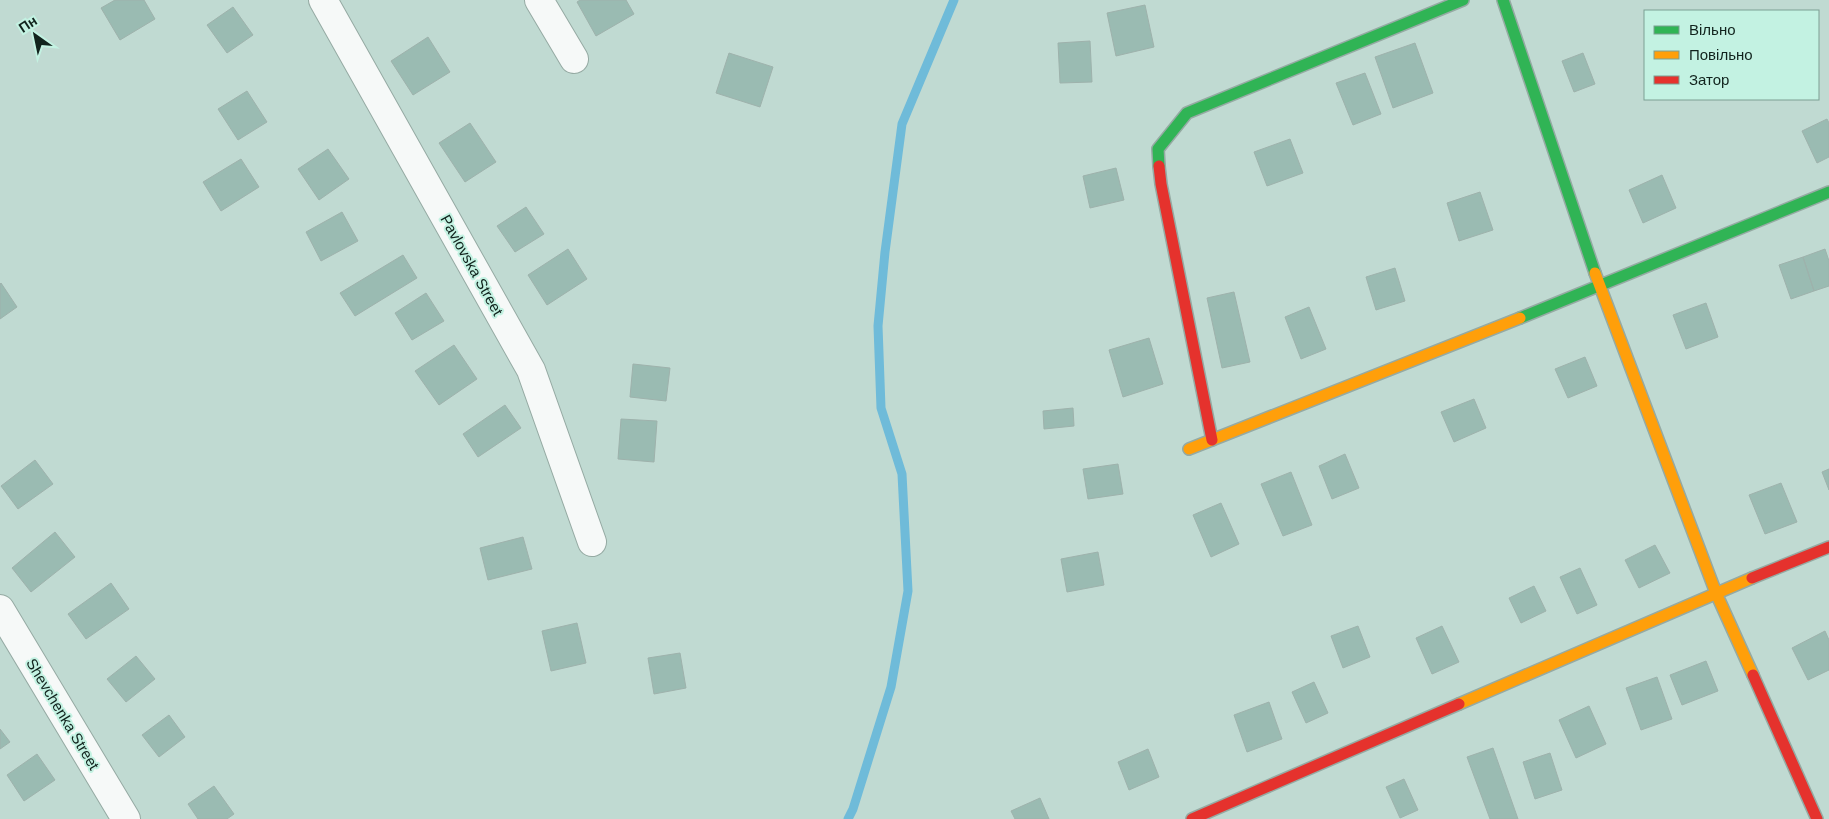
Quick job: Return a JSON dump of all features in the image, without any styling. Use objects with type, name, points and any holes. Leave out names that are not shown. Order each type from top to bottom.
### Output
[{"type":"street","name":"Pavlovska Street","points":[[324,0],[531,370],[592,542]]},
{"type":"street","points":[[539,0],[574,59]]},
{"type":"street","points":[[1212,440],[1161,184],[1158,149],[1187,113],[1463,0]]},
{"type":"street","points":[[1503,0],[1600,286],[1716,593],[1816,819]]},
{"type":"street","points":[[1190,449],[1600,286],[1829,192]]},
{"type":"street","points":[[1192,819],[1829,546]]},
{"type":"street","name":"Shevchenka Street","points":[[0,609],[126,819]]},
{"type":"building","points":[[115,0],[144,0],[155,19],[120,40],[101,8]]},
{"type":"building","points":[[580,0],[626,0],[634,14],[596,36],[577,2]]},
{"type":"building","points":[[1145,5],[1154,47],[1116,56],[1107,13]]},
{"type":"building","points":[[233,7],[253,35],[227,53],[207,25]]},
{"type":"building","points":[[428,37],[450,72],[413,95],[391,61]]},
{"type":"building","points":[[1090,41],[1092,82],[1060,83],[1058,43]]},
{"type":"building","points":[[1415,43],[1433,93],[1393,108],[1375,57]]},
{"type":"building","points":[[729,53],[773,67],[760,107],[716,93]]},
{"type":"building","points":[[1583,53],[1595,84],[1574,92],[1562,61]]},
{"type":"building","points":[[1365,73],[1381,114],[1353,125],[1336,83]]},
{"type":"building","points":[[247,91],[267,122],[238,140],[218,109]]},
{"type":"building","points":[[1827,119],[1829,123],[1829,157],[1817,163],[1802,131]]},
{"type":"building","points":[[470,123],[496,162],[465,182],[439,143]]},
{"type":"building","points":[[1290,139],[1303,173],[1267,186],[1254,152]]},
{"type":"building","points":[[328,149],[349,179],[319,200],[298,169]]},
{"type":"building","points":[[241,159],[259,187],[221,211],[203,182]]},
{"type":"building","points":[[1116,168],[1124,200],[1090,208],[1083,176]]},
{"type":"building","points":[[1662,175],[1676,208],[1643,223],[1629,190]]},
{"type":"building","points":[[1480,192],[1493,230],[1459,241],[1447,203]]},
{"type":"building","points":[[526,207],[544,234],[515,252],[497,226]]},
{"type":"building","points":[[342,212],[358,241],[321,261],[306,232]]},
{"type":"building","points":[[568,249],[587,279],[547,305],[528,275]]},
{"type":"building","points":[[1825,249],[1829,261],[1829,286],[1814,291],[1803,257]]},
{"type":"building","points":[[403,255],[417,278],[355,316],[340,293]]},
{"type":"building","points":[[1803,257],[1814,291],[1791,299],[1779,265]]},
{"type":"building","points":[[1395,268],[1405,301],[1376,310],[1366,277]]},
{"type":"building","points":[[0,284],[17,307],[0,319]]},
{"type":"building","points":[[1234,292],[1250,362],[1222,368],[1207,298]]},
{"type":"building","points":[[426,293],[444,321],[412,340],[395,313]]},
{"type":"building","points":[[1706,303],[1718,337],[1686,349],[1673,315]]},
{"type":"building","points":[[1309,307],[1326,349],[1301,359],[1285,317]]},
{"type":"building","points":[[1149,338],[1163,384],[1123,397],[1109,350]]},
{"type":"building","points":[[454,345],[477,379],[439,405],[415,371]]},
{"type":"building","points":[[1585,357],[1597,386],[1568,398],[1555,369]]},
{"type":"building","points":[[633,364],[670,368],[666,401],[630,397]]},
{"type":"building","points":[[1474,399],[1486,428],[1454,442],[1441,412]]},
{"type":"building","points":[[505,405],[521,428],[478,457],[463,434]]},
{"type":"building","points":[[1073,408],[1074,426],[1044,429],[1043,411]]},
{"type":"building","points":[[621,419],[657,421],[654,462],[618,459]]},
{"type":"building","points":[[1345,454],[1359,488],[1332,499],[1319,466]]},
{"type":"building","points":[[35,460],[53,484],[18,509],[1,486]]},
{"type":"building","points":[[1118,464],[1123,494],[1088,499],[1083,469]]},
{"type":"building","points":[[1829,469],[1829,490],[1822,472]]},
{"type":"building","points":[[1291,472],[1312,525],[1283,536],[1261,484]]},
{"type":"building","points":[[1781,483],[1797,522],[1765,534],[1749,495]]},
{"type":"building","points":[[1221,503],[1239,544],[1211,557],[1193,515]]},
{"type":"building","points":[[55,532],[75,557],[31,592],[12,568]]},
{"type":"building","points":[[523,537],[532,569],[488,580],[480,548]]},
{"type":"building","points":[[1655,545],[1670,573],[1639,588],[1625,560]]},
{"type":"building","points":[[1098,552],[1104,585],[1067,592],[1061,559]]},
{"type":"building","points":[[1580,568],[1597,605],[1577,614],[1560,577]]},
{"type":"building","points":[[111,583],[129,609],[86,639],[68,614]]},
{"type":"building","points":[[1534,586],[1546,611],[1521,623],[1509,598]]},
{"type":"building","points":[[577,623],[586,663],[551,671],[542,631]]},
{"type":"building","points":[[1358,626],[1370,657],[1343,668],[1331,636]]},
{"type":"building","points":[[1442,626],[1459,662],[1432,674],[1416,638]]},
{"type":"building","points":[[1825,631],[1829,640],[1829,670],[1808,680],[1792,648]]},
{"type":"building","points":[[680,653],[686,688],[654,694],[648,658]]},
{"type":"building","points":[[136,656],[155,679],[126,702],[107,679]]},
{"type":"building","points":[[1706,661],[1718,691],[1682,705],[1670,675]]},
{"type":"building","points":[[1657,677],[1672,719],[1641,730],[1626,688]]},
{"type":"building","points":[[1314,682],[1328,713],[1306,723],[1292,692]]},
{"type":"building","points":[[1269,702],[1282,739],[1247,752],[1234,715]]},
{"type":"building","points":[[1589,706],[1606,744],[1576,758],[1559,720]]},
{"type":"building","points":[[169,715],[185,737],[159,757],[142,735]]},
{"type":"building","points":[[0,729],[10,742],[0,749]]},
{"type":"building","points":[[1493,748],[1518,819],[1490,819],[1467,757]]},
{"type":"building","points":[[1148,749],[1159,777],[1129,790],[1118,762]]},
{"type":"building","points":[[1550,753],[1562,790],[1535,799],[1523,762]]},
{"type":"building","points":[[37,754],[55,780],[24,801],[7,775]]},
{"type":"building","points":[[1404,779],[1418,810],[1400,818],[1386,787]]},
{"type":"building","points":[[214,786],[234,814],[227,819],[198,819],[188,804]]},
{"type":"building","points":[[1040,798],[1049,819],[1015,819],[1011,811]]},
{"type":"waterway","points":[[848,819],[853,809],[891,687],[908,591],[902,474],[881,408],[878,326],[885,252],[902,124],[954,0]]},
{"type":"traffic: fast","points":[[1159,166],[1158,149],[1187,113],[1463,0]]},
{"type":"traffic: fast","points":[[1503,0],[1595,273]]},
{"type":"traffic: fast","points":[[1520,318],[1829,192]]},
{"type":"traffic: slow","points":[[1595,273],[1716,593],[1753,675]]},
{"type":"traffic: slow","points":[[1189,449],[1520,318]]},
{"type":"traffic: slow","points":[[1459,704],[1752,578]]},
{"type":"traffic: jam","points":[[1159,166],[1212,440]]},
{"type":"traffic: jam","points":[[1752,578],[1829,547]]},
{"type":"traffic: jam","points":[[1753,675],[1817,819]]},
{"type":"traffic: jam","points":[[1192,819],[1459,704]]}]
